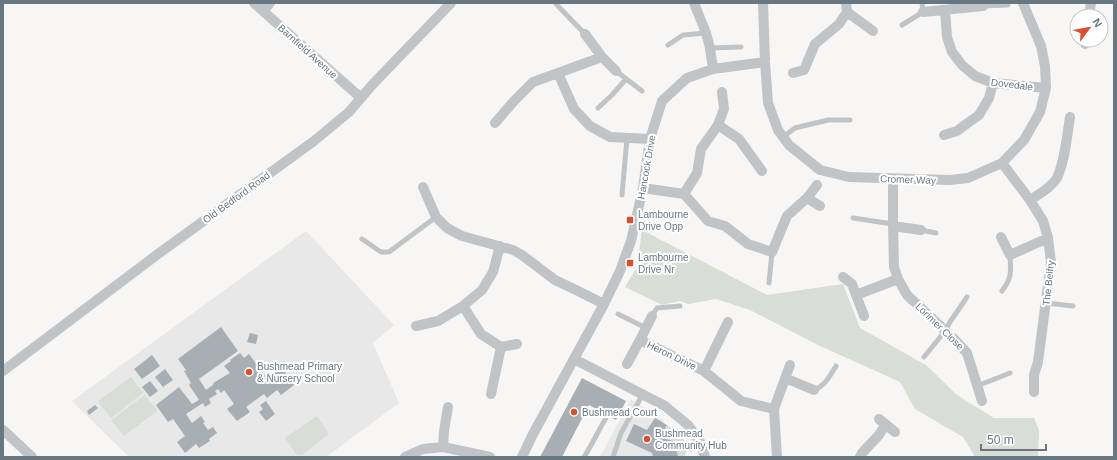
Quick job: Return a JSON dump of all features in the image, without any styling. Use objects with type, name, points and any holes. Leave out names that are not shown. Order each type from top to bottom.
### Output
[{"type":"street","name":"Barnfield Avenue","points":[[254,3],[266,7],[361,98]]},
{"type":"street","name":"Old Bedford Road","points":[[3,371],[158,254],[314,141],[349,112],[372,85],[451,3]]},
{"type":"street","points":[[694,3],[706,33],[713,69]]},
{"type":"street","name":"Cromer Way","points":[[763,3],[768,103],[778,130],[789,145],[820,170],[849,177],[950,180],[968,178],[1002,164],[1024,140],[1040,112],[1046,88],[1045,66],[1041,46],[1022,3]]},
{"type":"street","points":[[923,8],[945,10],[969,5],[983,6]]},
{"type":"street","points":[[793,73],[804,70],[815,44],[839,24],[847,8],[873,31]]},
{"type":"street","name":"Dovedale","points":[[945,10],[947,37],[952,52],[962,65],[975,76],[993,84],[1046,88]]},
{"type":"street","points":[[585,34],[602,57],[616,71]]},
{"type":"street","points":[[495,123],[533,82],[602,57]]},
{"type":"street","name":"Hancock Drive","points":[[522,457],[604,304],[620,271],[631,241],[643,188],[650,139],[662,101],[687,78],[713,69],[765,62]]},
{"type":"street","points":[[558,73],[574,109],[590,126],[610,137],[650,139]]},
{"type":"street","points":[[944,135],[957,131],[980,115],[989,98],[993,84]]},
{"type":"street","points":[[684,194],[697,173],[701,149],[718,125],[724,109],[722,92]]},
{"type":"street","points":[[1030,200],[1049,188],[1056,179],[1064,157],[1070,117]]},
{"type":"street","points":[[718,125],[739,140],[762,171]]},
{"type":"street","name":"The Belfry","points":[[1002,164],[1030,200],[1043,221],[1048,238],[1052,262],[1038,362],[1034,375],[1034,392]]},
{"type":"street","name":"Lorimer Close","points":[[893,179],[894,267],[898,279],[907,295],[967,353],[982,401]]},
{"type":"street","points":[[643,188],[684,194],[708,221],[725,226],[748,244],[772,252],[787,216],[807,198],[817,185]]},
{"type":"street","points":[[423,187],[436,217],[447,228],[462,236],[513,250],[555,280],[604,304]]},
{"type":"street","points":[[807,198],[820,206]]},
{"type":"street","points":[[893,225],[921,230]]},
{"type":"street","points":[[1001,237],[1010,255],[1048,238]]},
{"type":"street","points":[[416,326],[438,321],[463,306],[482,290],[493,272],[500,246]]},
{"type":"street","points":[[843,277],[852,284],[864,316]]},
{"type":"street","points":[[856,296],[898,279]]},
{"type":"street","points":[[463,306],[481,334],[501,347],[516,344]]},
{"type":"street","name":"Heron Drive","points":[[627,364],[652,316]]},
{"type":"street","name":"Heron Drive","points":[[704,371],[728,322]]},
{"type":"street","name":"Heron Drive","points":[[640,340],[704,371],[740,401],[774,409]]},
{"type":"street","points":[[492,394],[501,347]]},
{"type":"street","points":[[574,359],[665,406],[688,425],[700,442],[705,457]]},
{"type":"street","points":[[777,457],[774,409],[790,365]]},
{"type":"street","points":[[784,378],[814,390]]},
{"type":"street","points":[[443,447],[448,406]]},
{"type":"street","points":[[860,457],[879,435],[882,422],[895,432]]},
{"type":"street","points":[[3,430],[32,457]]},
{"type":"street","points":[[405,457],[423,449],[443,447],[490,457]]},
{"type":"lane","points":[[556,4],[585,34]]},
{"type":"lane","points":[[983,6],[1008,5]]},
{"type":"lane","points":[[902,25],[923,8]]},
{"type":"lane","points":[[668,45],[683,35],[706,33]]},
{"type":"lane","points":[[710,48],[741,47]]},
{"type":"lane","points":[[616,71],[642,91]]},
{"type":"lane","points":[[598,108],[626,79]]},
{"type":"lane","points":[[783,137],[795,128],[828,120],[850,120]]},
{"type":"lane","points":[[622,195],[627,138]]},
{"type":"lane","points":[[362,239],[381,252],[389,252],[436,217]]},
{"type":"lane","points":[[853,218],[893,225]]},
{"type":"lane","points":[[921,230],[936,233]]},
{"type":"lane","points":[[769,283],[772,252]]},
{"type":"lane","points":[[1002,292],[1009,281],[1011,272],[1010,255]]},
{"type":"lane","points":[[924,357],[945,331],[967,297]]},
{"type":"lane","points":[[1046,303],[1073,306]]},
{"type":"lane","points":[[652,316],[657,308],[680,306]]},
{"type":"lane","points":[[618,314],[646,328]]},
{"type":"lane","points":[[814,390],[819,388],[827,381],[836,366]]},
{"type":"lane","points":[[977,386],[1010,373]]},
{"type":"lane","points":[[613,457],[621,433],[643,394]]},
{"type":"lane","points":[[584,457],[606,418]]},
{"type":"lane","points":[[691,449],[700,442]]},
{"type":"shaded area","points":[[642,230],[767,295],[843,284],[860,328],[926,365],[957,395],[994,418],[1034,418],[1039,430],[1038,457],[975,457],[963,437],[915,409],[900,382],[818,345],[750,310],[716,299],[688,304],[680,301],[662,305],[625,287],[637,267]]},
{"type":"shaded area","name":"Bushmead Primary & Nursery School","points":[[306,231],[394,325],[373,343],[399,403],[326,457],[129,457],[72,401]]},
{"type":"shaded area","points":[[131,377],[143,393],[111,418],[98,401]]},
{"type":"shaded area","points":[[145,395],[157,411],[124,436],[111,420]]},
{"type":"shaded area","points":[[631,399],[664,421],[661,437],[675,442],[678,457],[600,457]]},
{"type":"shaded area","points":[[317,416],[329,434],[302,455],[296,454],[285,438]]},
{"type":"shaded area","points":[[667,425],[676,431],[688,444],[685,456],[678,457],[675,442],[661,437]]},
{"type":"building","points":[[221,327],[238,351],[199,379],[206,390],[214,384],[213,383],[230,373],[224,366],[240,353],[244,358],[249,354],[266,377],[271,376],[282,368],[294,385],[281,395],[277,390],[267,398],[264,394],[246,407],[250,412],[237,421],[227,409],[234,404],[224,390],[221,393],[218,389],[215,391],[217,394],[209,399],[211,403],[205,407],[203,403],[186,414],[192,423],[201,416],[205,422],[203,423],[208,430],[213,427],[217,433],[209,439],[210,441],[199,448],[196,444],[185,453],[177,442],[185,436],[173,419],[168,422],[156,405],[179,387],[192,404],[199,400],[189,385],[191,383],[184,371],[186,370],[178,359]]},
{"type":"building","points":[[250,333],[258,335],[256,344],[247,342]]},
{"type":"building","points":[[152,355],[160,366],[142,379],[134,369]]},
{"type":"building","points":[[165,369],[173,380],[163,387],[155,377]]},
{"type":"building","name":"Bushmead Court","points":[[582,378],[626,401],[616,420],[589,405],[562,457],[540,457]]},
{"type":"building","points":[[150,381],[158,391],[150,397],[142,387]]},
{"type":"building","points":[[266,401],[275,414],[266,421],[259,412],[263,409],[260,405]]},
{"type":"building","points":[[95,405],[98,408],[89,415],[87,411]]},
{"type":"building","name":"Bushmead Community Hub","points":[[655,418],[667,425],[661,437],[675,442],[678,457],[653,457],[652,453],[626,441],[634,424],[647,430]]},
{"type":"place","name":"Lambourne Drive Opp","points":[[630,220]]},
{"type":"place","name":"Lambourne Drive Nr","points":[[630,263]]},
{"type":"place","name":"Bushmead Primary & Nursery School","points":[[249,372]]},
{"type":"place","name":"Bushmead Court","points":[[574,412]]},
{"type":"place","name":"Bushmead Community Hub","points":[[647,439]]}]
